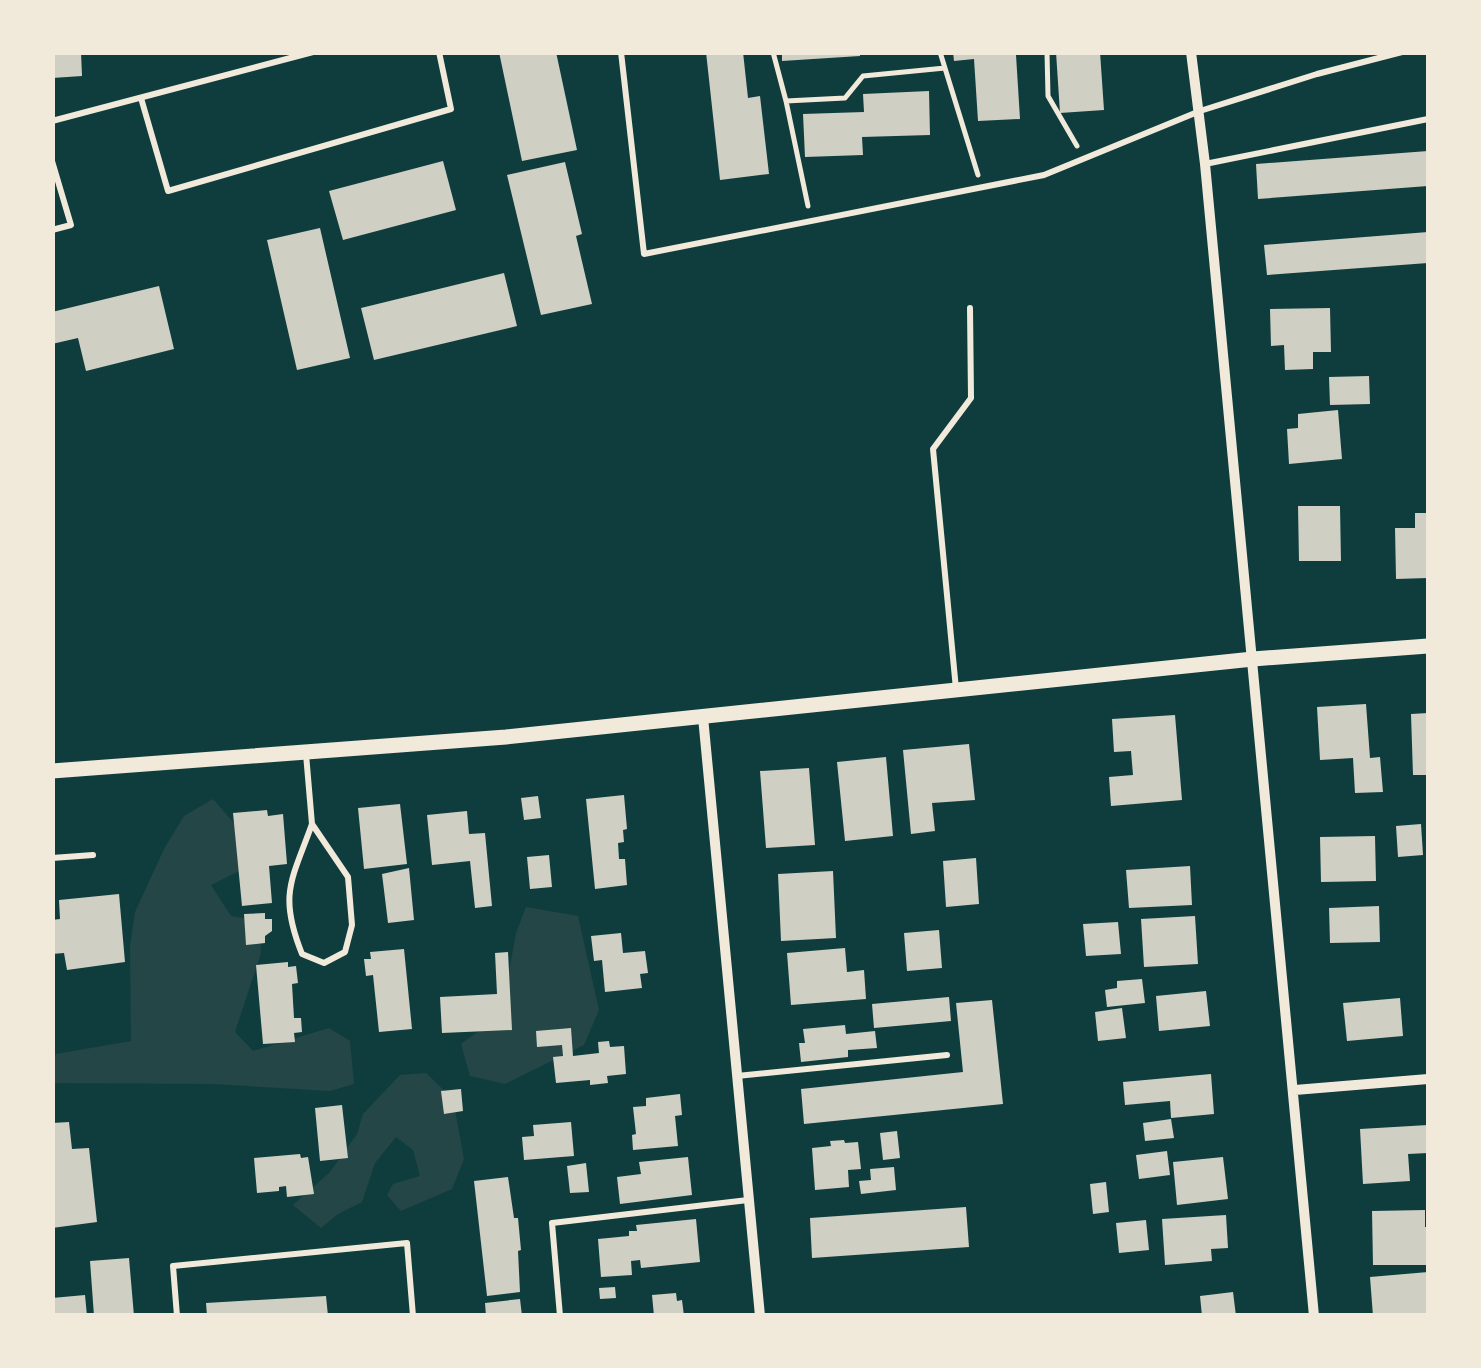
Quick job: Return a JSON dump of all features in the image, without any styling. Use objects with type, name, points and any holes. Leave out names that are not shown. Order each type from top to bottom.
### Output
[{"type":"street","points":[[1191,52],[1200,111],[1314,1316]]},
{"type":"street","points":[[52,771],[306,753],[703,717],[1253,659],[1428,646]]},
{"type":"street","points":[[703,717],[760,1316]]},
{"type":"street","points":[[1294,1090],[1428,1079]]},
{"type":"lane","points":[[52,121],[313,52]]},
{"type":"lane","points":[[141,98],[168,190],[451,109],[439,52]]},
{"type":"lane","points":[[621,52],[644,254],[1044,175],[1200,111],[1402,52]]},
{"type":"lane","points":[[1205,164],[1428,119]]},
{"type":"lane","points":[[52,161],[70,225],[52,230]]},
{"type":"lane","points":[[956,690],[932,449],[971,398],[970,308]]},
{"type":"lane","points":[[306,753],[312,824],[289,880],[291,927],[302,954],[324,963],[344,952],[352,925],[348,877],[312,824]]},
{"type":"lane","points":[[52,858],[93,855]]},
{"type":"lane","points":[[736,1076],[947,1054]]},
{"type":"lane","points":[[560,1316],[552,1223],[748,1200]]},
{"type":"lane","points":[[177,1316],[173,1266],[406,1244],[413,1316]]},
{"type":"path","points":[[773,52],[811,221]]},
{"type":"path","points":[[940,52],[982,187]]},
{"type":"path","points":[[1047,52],[1048,96],[1084,158]]},
{"type":"path","points":[[786,102],[845,98],[863,76],[945,68]]},
{"type":"shaded area","points":[[213,799],[246,837],[251,865],[211,885],[231,916],[260,921],[261,953],[235,1032],[253,1051],[329,1028],[350,1041],[354,1084],[330,1091],[213,1084],[55,1083],[56,1054],[131,1041],[130,946],[135,912],[184,816]]},
{"type":"shaded area","points":[[526,907],[578,916],[599,1010],[584,1045],[505,1084],[470,1076],[461,1044],[501,1015],[516,933]]},
{"type":"shaded area","points":[[426,1073],[453,1099],[464,1159],[452,1189],[401,1211],[387,1195],[393,1184],[420,1176],[413,1150],[396,1137],[375,1163],[362,1202],[321,1228],[293,1205],[330,1172],[357,1134],[363,1114],[400,1075]]},
{"type":"building","points":[[52,52],[81,52],[82,76],[52,78]]},
{"type":"building","points":[[499,52],[556,52],[577,150],[522,161]]},
{"type":"building","points":[[706,52],[743,52],[748,98],[760,96],[769,174],[720,180]]},
{"type":"building","points":[[782,52],[860,52],[860,56],[782,61]]},
{"type":"building","points":[[953,52],[1016,55],[1020,119],[978,121],[974,59],[954,61]]},
{"type":"building","points":[[1056,52],[1100,52],[1104,110],[1060,113]]},
{"type":"building","points":[[929,91],[930,135],[862,137],[863,155],[805,157],[803,114],[864,112],[863,94]]},
{"type":"building","points":[[1428,151],[1428,186],[1258,199],[1256,164]]},
{"type":"building","points":[[443,161],[456,210],[343,240],[329,191]]},
{"type":"building","points":[[565,162],[582,234],[576,236],[592,304],[541,315],[507,175]]},
{"type":"building","points":[[320,228],[350,358],[297,370],[267,240]]},
{"type":"building","points":[[1428,232],[1428,263],[1267,275],[1264,245]]},
{"type":"building","points":[[504,273],[517,326],[374,360],[361,308]]},
{"type":"building","points":[[159,286],[174,349],[86,371],[78,338],[52,344],[52,312]]},
{"type":"building","points":[[1330,308],[1331,352],[1313,352],[1313,369],[1285,370],[1284,345],[1271,346],[1270,309]]},
{"type":"building","points":[[1369,376],[1370,404],[1330,405],[1329,377]]},
{"type":"building","points":[[1338,410],[1342,459],[1289,464],[1287,429],[1298,428],[1298,414]]},
{"type":"building","points":[[1298,506],[1340,506],[1341,561],[1299,561]]},
{"type":"building","points":[[1415,513],[1428,513],[1428,578],[1396,579],[1395,528],[1415,528]]},
{"type":"building","points":[[1366,704],[1370,758],[1380,757],[1383,792],[1355,793],[1353,758],[1320,760],[1317,707]]},
{"type":"building","points":[[1428,713],[1428,775],[1413,775],[1411,714]]},
{"type":"building","points":[[1175,715],[1182,800],[1111,806],[1109,777],[1133,775],[1131,751],[1114,752],[1112,719]]},
{"type":"building","points":[[969,744],[975,800],[932,803],[935,831],[911,834],[903,750]]},
{"type":"building","points":[[886,757],[893,836],[845,841],[837,762]]},
{"type":"building","points":[[809,768],[815,845],[766,848],[760,771]]},
{"type":"building","points":[[624,795],[627,829],[623,830],[624,842],[618,843],[619,859],[625,859],[627,885],[595,889],[586,799]]},
{"type":"building","points":[[538,796],[541,818],[524,820],[521,798]]},
{"type":"building","points":[[400,804],[407,864],[364,869],[358,808]]},
{"type":"building","points":[[267,810],[268,816],[283,814],[287,864],[269,866],[272,903],[242,906],[233,813]]},
{"type":"building","points":[[467,811],[469,834],[485,833],[492,906],[475,908],[470,861],[432,865],[427,815]]},
{"type":"building","points":[[1421,824],[1423,855],[1398,857],[1396,826]]},
{"type":"building","points":[[1375,836],[1376,881],[1321,882],[1320,837]]},
{"type":"building","points":[[549,855],[552,887],[530,889],[527,857]]},
{"type":"building","points":[[976,858],[979,904],[946,907],[943,861]]},
{"type":"building","points":[[1190,866],[1192,905],[1129,908],[1126,870]]},
{"type":"building","points":[[409,868],[414,920],[388,923],[382,874]]},
{"type":"building","points":[[833,871],[836,938],[781,941],[778,874]]},
{"type":"building","points":[[119,894],[125,962],[67,970],[64,953],[52,954],[52,920],[60,919],[59,900]]},
{"type":"building","points":[[1379,906],[1380,942],[1330,943],[1329,908]]},
{"type":"building","points":[[265,913],[265,919],[272,919],[272,931],[265,936],[265,943],[246,945],[244,914]]},
{"type":"building","points":[[1195,916],[1198,964],[1144,967],[1141,919]]},
{"type":"building","points":[[1118,922],[1121,954],[1086,956],[1083,924]]},
{"type":"building","points":[[939,930],[942,968],[907,971],[904,933]]},
{"type":"building","points":[[621,933],[623,953],[645,951],[648,973],[640,974],[642,988],[605,992],[602,960],[594,961],[591,936]]},
{"type":"building","points":[[845,948],[847,972],[864,970],[866,999],[791,1005],[787,953]]},
{"type":"building","points":[[404,949],[412,1029],[379,1032],[373,975],[366,976],[364,959],[371,959],[370,952]]},
{"type":"building","points":[[508,952],[512,1030],[442,1033],[440,997],[497,994],[495,953]]},
{"type":"building","points":[[288,962],[288,967],[296,966],[298,983],[292,984],[294,1018],[301,1018],[302,1032],[294,1033],[295,1042],[263,1044],[256,965]]},
{"type":"building","points":[[1142,979],[1145,1003],[1107,1007],[1105,990],[1117,988],[1117,981]]},
{"type":"building","points":[[1206,991],[1210,1026],[1159,1031],[1156,996]]},
{"type":"building","points":[[949,997],[951,1021],[874,1028],[872,1004]]},
{"type":"building","points":[[1400,998],[1403,1036],[1347,1041],[1343,1003]]},
{"type":"building","points":[[992,1000],[1003,1104],[804,1124],[801,1089],[963,1072],[956,1003]]},
{"type":"building","points":[[1122,1008],[1126,1038],[1098,1041],[1095,1012]]},
{"type":"building","points":[[845,1025],[846,1034],[875,1031],[877,1048],[848,1050],[848,1057],[801,1062],[799,1043],[805,1043],[803,1029]]},
{"type":"building","points":[[571,1028],[573,1056],[599,1053],[598,1042],[609,1041],[610,1047],[624,1046],[626,1074],[607,1076],[608,1083],[556,1083],[553,1057],[563,1056],[562,1045],[537,1047],[536,1031]]},
{"type":"building","points":[[1211,1074],[1214,1114],[1171,1118],[1170,1101],[1125,1105],[1123,1082]]},
{"type":"building","points":[[461,1089],[463,1111],[444,1114],[441,1091]]},
{"type":"building","points":[[680,1094],[682,1115],[675,1116],[678,1146],[633,1150],[633,1107],[646,1106],[646,1098]]},
{"type":"building","points":[[342,1105],[348,1158],[320,1161],[315,1108]]},
{"type":"building","points":[[1171,1119],[1174,1138],[1145,1141],[1143,1123]]},
{"type":"building","points":[[69,1122],[72,1149],[89,1148],[97,1222],[52,1228],[52,1123]]},
{"type":"building","points":[[571,1122],[574,1156],[524,1160],[522,1137],[534,1136],[533,1125]]},
{"type":"building","points":[[1428,1125],[1428,1153],[1408,1154],[1410,1181],[1363,1184],[1360,1129]]},
{"type":"building","points":[[897,1131],[900,1158],[883,1160],[880,1133]]},
{"type":"building","points":[[844,1140],[858,1142],[861,1169],[848,1170],[849,1187],[815,1190],[812,1148]]},
{"type":"building","points":[[1167,1151],[1170,1175],[1139,1179],[1136,1155]]},
{"type":"building","points":[[300,1154],[301,1158],[308,1157],[314,1194],[287,1197],[286,1186],[279,1187],[279,1191],[257,1193],[254,1158]]},
{"type":"building","points":[[688,1157],[692,1195],[620,1204],[617,1177],[641,1174],[639,1162]]},
{"type":"building","points":[[1223,1157],[1228,1199],[1177,1205],[1173,1162]]},
{"type":"building","points":[[586,1163],[589,1192],[570,1193],[567,1166]]},
{"type":"building","points":[[894,1167],[896,1190],[861,1194],[859,1181],[871,1180],[870,1169]]},
{"type":"building","points":[[508,1177],[514,1218],[518,1218],[520,1292],[487,1296],[474,1181]]},
{"type":"building","points":[[1106,1182],[1109,1212],[1093,1214],[1090,1184]]},
{"type":"building","points":[[966,1207],[969,1247],[812,1258],[810,1218]]},
{"type":"building","points":[[1425,1210],[1428,1265],[1373,1265],[1372,1211]]},
{"type":"building","points":[[1226,1215],[1228,1248],[1211,1249],[1212,1261],[1165,1265],[1162,1219]]},
{"type":"building","points":[[696,1219],[700,1262],[641,1268],[640,1260],[631,1261],[632,1275],[601,1277],[598,1239],[629,1236],[629,1231],[637,1231],[636,1225]]},
{"type":"building","points":[[1146,1220],[1149,1250],[1119,1253],[1116,1223]]},
{"type":"building","points":[[129,1258],[134,1316],[94,1316],[90,1261]]},
{"type":"building","points":[[1428,1272],[1428,1316],[1373,1316],[1370,1277]]},
{"type":"building","points":[[615,1287],[616,1298],[600,1299],[599,1288]]},
{"type":"building","points":[[1233,1292],[1236,1316],[1202,1316],[1200,1296]]},
{"type":"building","points":[[676,1293],[677,1301],[682,1300],[684,1316],[654,1316],[652,1295]]},
{"type":"building","points":[[85,1295],[87,1316],[52,1316],[52,1298]]},
{"type":"building","points":[[326,1296],[328,1316],[207,1316],[206,1303]]},
{"type":"building","points":[[520,1299],[522,1316],[486,1316],[485,1303]]}]
